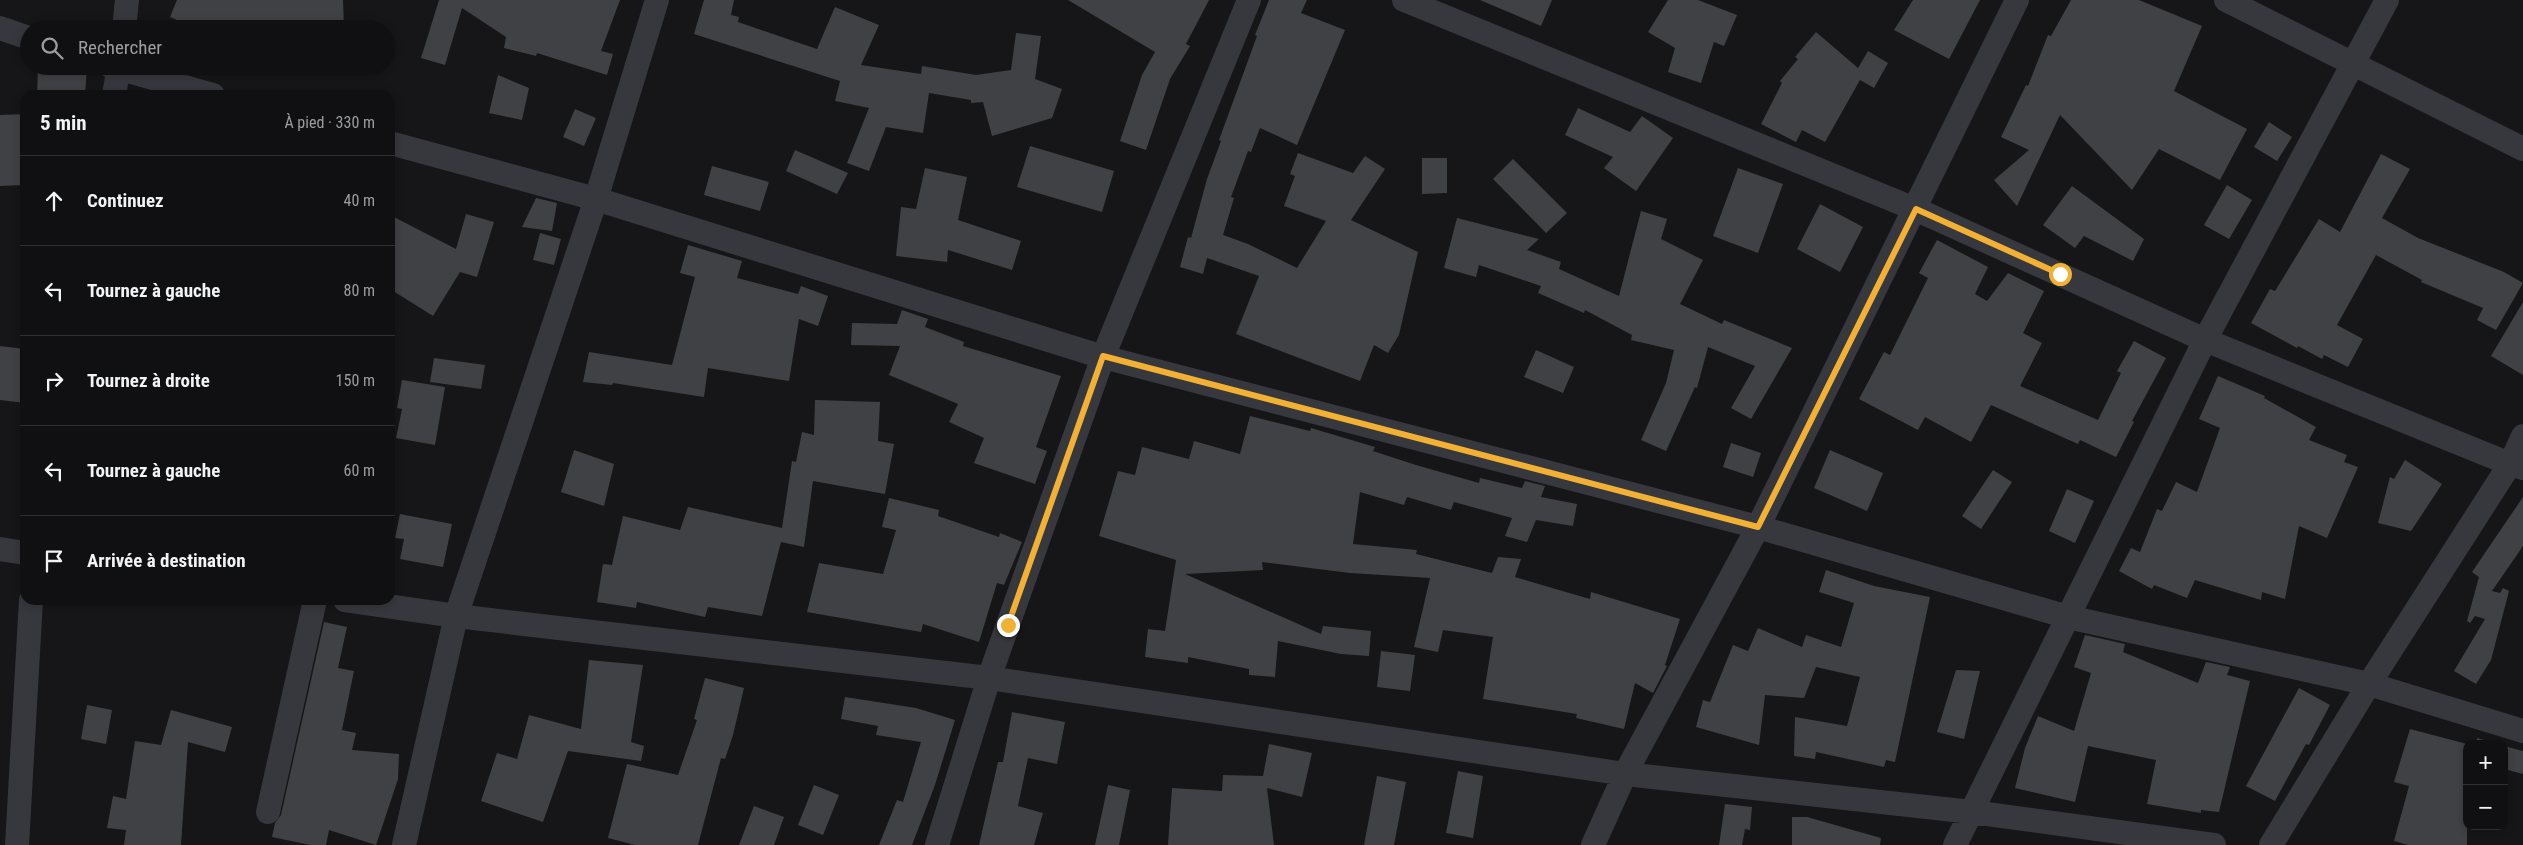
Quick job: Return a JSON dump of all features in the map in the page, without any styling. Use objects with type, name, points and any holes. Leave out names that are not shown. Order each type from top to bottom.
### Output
[{"type":"street","points":[[125,20],[127,0]]},
{"type":"street","points":[[404,845],[456,616],[596,199],[656,0]]},
{"type":"street","points":[[937,845],[989,678],[1103,356],[1249,0]]},
{"type":"street","points":[[1404,0],[1916,209],[2204,340],[2516,466]]},
{"type":"street","points":[[1592,845],[1625,774],[1758,527],[1916,209],[2017,0]]},
{"type":"street","points":[[2226,0],[2523,149]]},
{"type":"street","points":[[1955,845],[2204,340],[2351,63],[2387,0]]},
{"type":"street","points":[[0,28],[20,35]]},
{"type":"street","points":[[114,90],[115,75]]},
{"type":"street","points":[[144,75],[196,90]]},
{"type":"street","points":[[395,144],[596,199],[1103,356],[1758,527],[2068,617],[2369,684],[2523,731]]},
{"type":"street","points":[[2271,845],[2369,684],[2516,466],[2523,436]]},
{"type":"street","points":[[0,549],[20,552]]},
{"type":"street","points":[[17,845],[31,605]]},
{"type":"street","points":[[268,812],[314,605]]},
{"type":"street","points":[[380,605],[456,616],[989,678],[1625,774],[1972,812],[2214,845]]},
{"type":"building","points":[[177,0],[343,0],[344,20],[177,20],[170,17]]},
{"type":"building","points":[[439,0],[620,0],[601,51],[613,54],[607,75],[537,53],[536,56],[504,48],[506,37],[462,8],[445,65],[421,58]]},
{"type":"building","points":[[704,0],[734,0],[731,15],[739,17],[738,22],[817,49],[835,7],[879,25],[861,65],[921,74],[922,66],[976,75],[1011,70],[1016,33],[1041,36],[1035,79],[1062,89],[1052,118],[992,136],[983,102],[971,103],[971,100],[929,93],[923,133],[886,127],[869,171],[847,163],[869,108],[835,101],[840,81],[694,34]]},
{"type":"building","points":[[1068,0],[1209,0],[1186,44],[1190,46],[1170,79],[1146,150],[1120,141],[1142,75],[1155,52]]},
{"type":"building","points":[[1269,0],[1307,0],[1301,13],[1345,30],[1297,145],[1260,128],[1251,152],[1248,151],[1231,197],[1234,198],[1223,235],[1248,244],[1297,268],[1326,221],[1284,206],[1295,176],[1290,174],[1298,153],[1353,173],[1365,156],[1385,169],[1351,220],[1418,252],[1399,335],[1388,353],[1374,345],[1360,381],[1236,334],[1259,276],[1207,258],[1203,274],[1180,267],[1188,237],[1191,238],[1207,179],[1221,141],[1219,140]]},
{"type":"building","points":[[1480,0],[1552,0],[1541,26]]},
{"type":"building","points":[[1668,0],[1698,0],[1737,15],[1724,46],[1714,42],[1701,83],[1668,72],[1675,48],[1648,32]]},
{"type":"building","points":[[1913,0],[1980,0],[1949,59],[1894,30]]},
{"type":"building","points":[[2071,0],[2139,0],[2202,26],[2174,91],[2247,129],[2220,180],[2159,149],[2132,190],[2060,115],[2017,206],[1994,180],[2029,150],[2001,137],[2026,85],[2028,86],[2048,35],[2051,36]]},
{"type":"building","points":[[1816,32],[1858,68],[1868,51],[1888,63],[1874,88],[1860,80],[1825,142],[1802,130],[1796,142],[1761,124],[1782,83],[1780,81],[1798,59],[1795,57]]},
{"type":"building","points":[[38,75],[86,75],[85,90],[37,90]]},
{"type":"building","points":[[498,75],[529,88],[522,120],[489,113]]},
{"type":"building","points":[[1578,108],[1630,132],[1642,116],[1673,138],[1636,191],[1604,168],[1613,157],[1565,135]]},
{"type":"building","points":[[575,109],[596,118],[584,146],[563,137]]},
{"type":"building","points":[[20,114],[20,185],[0,186],[0,115]]},
{"type":"building","points":[[2269,122],[2292,137],[2277,161],[2254,147]]},
{"type":"building","points":[[1030,146],[1114,171],[1102,212],[1017,187]]},
{"type":"building","points":[[795,150],[848,173],[837,194],[786,171]]},
{"type":"building","points":[[2381,154],[2410,169],[2382,218],[2418,238],[2504,272],[2523,283],[2496,330],[2477,320],[2483,308],[2421,282],[2422,280],[2376,255],[2337,325],[2363,339],[2348,367],[2324,355],[2322,359],[2298,346],[2297,348],[2251,323],[2270,289],[2275,291],[2319,219],[2340,232]]},
{"type":"building","points":[[1422,158],[1447,158],[1447,193],[1422,194]]},
{"type":"building","points":[[1513,159],[1567,213],[1546,233],[1493,179]]},
{"type":"building","points":[[712,166],[769,182],[760,211],[704,195]]},
{"type":"building","points":[[925,168],[967,177],[958,220],[1021,241],[1012,270],[948,250],[947,262],[896,256],[901,207],[916,209]]},
{"type":"building","points":[[1738,168],[1783,184],[1758,253],[1713,236]]},
{"type":"building","points":[[2227,185],[2252,200],[2229,239],[2204,225]]},
{"type":"building","points":[[2072,186],[2144,239],[2133,261],[2084,236],[2075,248],[2043,225]]},
{"type":"building","points":[[536,198],[557,203],[552,231],[522,227]]},
{"type":"building","points":[[1820,204],[1863,227],[1840,272],[1797,249]]},
{"type":"building","points":[[1641,211],[1667,219],[1661,239],[1703,260],[1680,304],[1722,324],[1724,320],[1792,348],[1751,419],[1731,408],[1755,366],[1708,347],[1697,388],[1695,387],[1666,451],[1641,440],[1666,383],[1674,350],[1631,340],[1632,335],[1585,310],[1584,313],[1538,293],[1541,286],[1479,265],[1476,277],[1444,268],[1457,218],[1539,239],[1527,250],[1561,262],[1559,269],[1619,296]]},
{"type":"building","points":[[466,214],[494,222],[477,277],[460,272],[433,316],[395,292],[395,218],[456,249]]},
{"type":"building","points":[[540,233],[561,239],[554,265],[533,260]]},
{"type":"building","points":[[1937,240],[1988,267],[1975,294],[1987,301],[2008,273],[2044,291],[2023,333],[2042,343],[2020,386],[2098,420],[2121,373],[2117,371],[2134,341],[2166,358],[2132,421],[2134,422],[2116,457],[2080,440],[2078,444],[1991,405],[1971,442],[1925,417],[1918,430],[1859,399],[1884,352],[1890,355],[1928,278],[1919,273]]},
{"type":"building","points":[[688,245],[742,261],[737,278],[798,294],[801,286],[828,296],[818,326],[799,319],[789,381],[708,368],[704,397],[613,383],[612,385],[583,382],[589,352],[672,365],[695,277],[680,273]]},
{"type":"building","points":[[2523,302],[2523,375],[2491,356]]},
{"type":"building","points":[[902,310],[928,319],[925,327],[964,342],[963,346],[1061,376],[1036,447],[1047,451],[1035,484],[974,463],[984,438],[949,422],[958,404],[889,375],[900,346],[851,345],[852,323],[897,324]]},
{"type":"building","points":[[0,346],[20,348],[20,402],[0,400]]},
{"type":"building","points":[[1536,350],[1574,367],[1563,393],[1524,377]]},
{"type":"building","points":[[434,358],[485,365],[481,389],[430,382]]},
{"type":"building","points":[[2218,376],[2265,396],[2264,398],[2316,427],[2309,440],[2347,455],[2344,462],[2358,467],[2327,538],[2299,526],[2285,599],[2262,592],[2261,600],[2195,580],[2187,598],[2154,585],[2152,589],[2119,571],[2131,548],[2140,552],[2157,509],[2162,511],[2176,482],[2197,492],[2220,428],[2199,419]]},
{"type":"building","points":[[402,380],[445,387],[435,445],[396,438],[402,409],[397,408]]},
{"type":"building","points":[[815,400],[880,402],[878,441],[894,444],[885,494],[813,481],[804,547],[781,542],[762,616],[708,607],[705,617],[637,602],[636,608],[597,602],[603,564],[612,565],[623,516],[680,530],[688,507],[782,528],[792,461],[796,462],[802,432],[814,435]]},
{"type":"building","points":[[1250,416],[1310,431],[1311,428],[1375,447],[1373,451],[1479,483],[1480,478],[1522,488],[1525,481],[1545,486],[1541,497],[1577,504],[1573,526],[1536,520],[1527,542],[1505,536],[1512,518],[1454,502],[1451,510],[1407,497],[1404,505],[1360,492],[1353,544],[1417,550],[1416,554],[1492,573],[1498,557],[1521,559],[1515,577],[1590,599],[1591,592],[1680,619],[1665,665],[1667,666],[1653,693],[1635,683],[1624,729],[1576,718],[1577,714],[1483,699],[1493,637],[1443,630],[1438,652],[1414,647],[1430,578],[1350,573],[1262,562],[1263,570],[1185,574],[1321,634],[1323,626],[1371,631],[1369,656],[1341,654],[1278,641],[1275,677],[1249,675],[1249,669],[1188,657],[1188,663],[1145,657],[1148,629],[1165,631],[1176,560],[1099,536],[1118,471],[1135,475],[1142,447],[1189,459],[1194,441],[1240,454]]},
{"type":"building","points":[[1731,443],[1761,453],[1753,477],[1723,467]]},
{"type":"building","points":[[574,450],[614,464],[604,506],[561,492]]},
{"type":"building","points":[[1830,450],[1883,473],[1867,511],[1814,488]]},
{"type":"building","points":[[2405,460],[2442,484],[2411,531],[2378,523],[2390,477],[2394,479]]},
{"type":"building","points":[[1993,470],[2012,482],[1981,529],[1962,516]]},
{"type":"building","points":[[2067,489],[2094,501],[2075,543],[2049,531]]},
{"type":"building","points":[[2523,497],[2523,546],[2492,591],[2500,593],[2503,588],[2509,591],[2491,660],[2476,684],[2454,671],[2485,619],[2475,616],[2470,623],[2467,621],[2479,577],[2472,572]]},
{"type":"building","points":[[889,498],[939,510],[938,516],[999,537],[1000,533],[1022,542],[1004,585],[997,583],[979,642],[923,624],[921,632],[807,612],[819,563],[883,574],[896,530],[882,527]]},
{"type":"building","points":[[400,514],[452,524],[443,567],[400,559],[404,539],[395,538]]},
{"type":"building","points":[[1826,570],[1874,586],[1930,597],[1895,762],[1886,760],[1884,767],[1816,752],[1815,759],[1794,756],[1795,717],[1847,726],[1860,677],[1816,667],[1804,698],[1765,695],[1759,745],[1696,727],[1703,700],[1710,702],[1733,645],[1748,651],[1758,628],[1802,647],[1806,635],[1841,647],[1854,603],[1819,592]]},
{"type":"building","points":[[324,622],[347,627],[338,668],[354,671],[342,730],[356,733],[352,750],[399,754],[398,779],[376,845],[329,830],[326,845],[310,845],[272,837],[275,823],[281,815]]},
{"type":"building","points":[[2085,635],[2125,644],[2123,652],[2198,683],[2206,662],[2230,667],[2227,675],[2250,681],[2219,812],[2201,810],[2201,813],[2147,804],[2156,760],[2088,746],[2075,802],[2015,788],[2025,748],[2038,716],[2074,731],[2091,673],[2074,667]]},
{"type":"building","points":[[1381,651],[1415,655],[1410,691],[1377,687]]},
{"type":"building","points":[[589,660],[643,665],[631,742],[644,746],[641,761],[568,751],[543,822],[481,801],[497,753],[517,759],[529,715],[581,729]]},
{"type":"building","points":[[1956,670],[1980,671],[1964,739],[1937,732]]},
{"type":"building","points":[[705,678],[744,688],[733,735],[725,759],[721,758],[698,845],[635,845],[608,838],[627,764],[678,775],[697,720],[694,719]]},
{"type":"building","points":[[2299,688],[2330,705],[2309,745],[2306,744],[2275,801],[2246,786]]},
{"type":"building","points":[[845,697],[916,708],[955,720],[935,785],[912,845],[879,845],[897,800],[903,802],[921,742],[876,735],[878,726],[841,719]]},
{"type":"building","points":[[87,705],[112,710],[106,744],[81,739]]},
{"type":"building","points":[[171,710],[232,727],[225,752],[188,742],[181,845],[124,845],[126,830],[107,828],[113,796],[126,799],[135,741],[161,745]]},
{"type":"building","points":[[1012,712],[1065,722],[1057,764],[1028,758],[1018,806],[1043,813],[1034,845],[979,845],[998,762],[1003,762]]},
{"type":"building","points":[[2410,729],[2463,743],[2463,830],[2467,830],[2467,845],[2408,845],[2394,841],[2409,786],[2394,782]]},
{"type":"building","points":[[1269,744],[1312,753],[1302,797],[1267,788],[1274,845],[1168,845],[1172,788],[1222,791],[1223,775],[1263,776]]},
{"type":"building","points":[[2508,747],[2523,751],[2523,774],[2508,770]]},
{"type":"building","points":[[1458,771],[1483,776],[1473,838],[1446,833]]},
{"type":"building","points":[[1377,776],[1406,782],[1394,845],[1364,845]]},
{"type":"building","points":[[814,785],[839,795],[823,835],[798,825]]},
{"type":"building","points":[[1108,785],[1130,790],[1119,845],[1095,845]]},
{"type":"building","points":[[1725,804],[1752,807],[1750,830],[1745,829],[1742,845],[1719,845]]},
{"type":"building","points":[[754,806],[784,817],[774,845],[739,845]]},
{"type":"building","points":[[1792,817],[1807,817],[1881,838],[1880,845],[1792,845]]},
{"type":"route","points":[[1008,625],[1103,356],[1758,527],[1916,209],[2060,274]]}]
